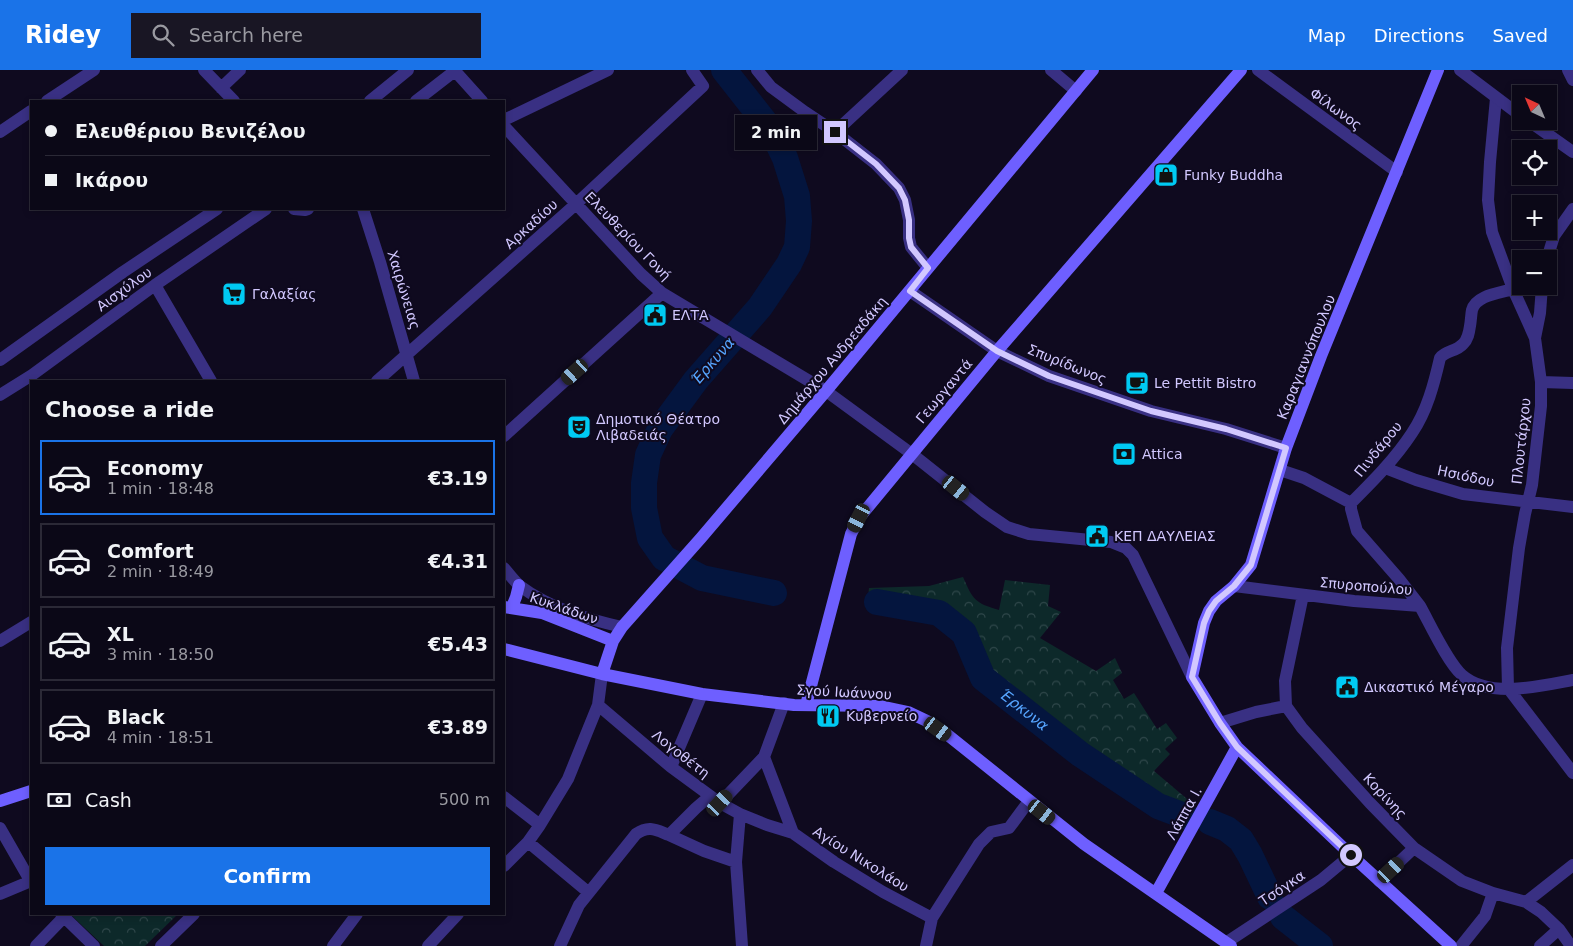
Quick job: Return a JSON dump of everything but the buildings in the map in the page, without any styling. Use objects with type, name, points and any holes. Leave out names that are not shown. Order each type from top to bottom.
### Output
[{"type":"main road","name":"Δημάρχου Ανδρεαδάκη","points":[[602,674],[613,641],[622,627],[701,538],[910,291],[1093,70]]},
{"type":"main road","name":"Γεωργαντά","points":[[806,705],[851,534],[859,518],[997,351],[1241,70]]},
{"type":"main road","name":"Καραγιαννόπουλου","points":[[1192,677],[1204,623],[1209,611],[1216,601],[1234,586],[1251,565],[1286,448],[1321,356],[1438,70]]},
{"type":"main road","points":[[508,607],[516,597],[519,585]]},
{"type":"main road","name":"Κυκλάδων","points":[[508,607],[542,613],[613,641]]},
{"type":"main road","name":"Σγού Ιωάννου","points":[[505,648],[602,674],[702,694],[806,705],[880,706],[908,712],[927,721],[949,736],[1084,844],[1229,944]]},
{"type":"main road","points":[[1192,677],[1237,747],[1450,946]]},
{"type":"main road","name":"Λάππα Ι.","points":[[1156,893],[1237,747]]},
{"type":"main road","points":[[0,801],[30,792]]},
{"type":"street","points":[[49,100],[94,70]]},
{"type":"street","points":[[204,70],[233,100]]},
{"type":"street","points":[[221,88],[240,70]]},
{"type":"street","points":[[371,100],[408,70]]},
{"type":"street","points":[[417,100],[456,70],[481,100]]},
{"type":"street","points":[[505,120],[608,70]]},
{"type":"street","name":"Αρκαδίου","points":[[378,380],[576,204],[703,86],[692,70]]},
{"type":"street","points":[[757,70],[771,86],[876,164],[899,188],[905,200],[911,247],[928,268]]},
{"type":"street","points":[[835,132],[902,70]]},
{"type":"street","points":[[1051,70],[1076,91]]},
{"type":"street","name":"Φίλωνος","points":[[1258,70],[1397,172]]},
{"type":"street","points":[[1460,70],[1512,110]]},
{"type":"street","points":[[1568,70],[1573,80]]},
{"type":"street","name":"Πλουτάρχου","points":[[1496,98],[1488,200],[1492,232],[1512,286]]},
{"type":"street","points":[[0,132],[30,113]]},
{"type":"street","name":"Ελευθερίου Γονή","points":[[505,127],[641,274],[662,293],[826,390],[1007,527],[1029,534],[1111,542],[1126,548],[1132,556],[1192,677]]},
{"type":"street","points":[[1542,130],[1573,152]]},
{"type":"street","points":[[1550,250],[1554,236],[1573,209]]},
{"type":"street","name":"Αισχύλου","points":[[0,360],[123,272],[216,210]]},
{"type":"street","name":"Αισχύλου","points":[[0,395],[33,378],[155,285],[265,210]]},
{"type":"street","name":"Χαιρώνειας","points":[[363,210],[408,355],[414,380]]},
{"type":"street","points":[[155,285],[210,380]]},
{"type":"street","name":"Πινδάρου","points":[[1351,503],[1385,468],[1413,432],[1427,404],[1440,358],[1444,353],[1459,348],[1468,338],[1472,309],[1476,303],[1482,298],[1512,289]]},
{"type":"street","name":"Σπυρίδωνος","points":[[910,291],[997,351],[1049,376],[1151,411],[1226,429],[1286,448]]},
{"type":"street","points":[[505,435],[662,293]]},
{"type":"street","name":"Πλουτάρχου","points":[[1508,688],[1507,648],[1519,548],[1532,485],[1541,406],[1541,382],[1535,338],[1516,295]]},
{"type":"street","points":[[1535,338],[1541,295]]},
{"type":"street","points":[[1541,382],[1573,383]]},
{"type":"street","name":"Ησιόδου","points":[[1385,468],[1416,480],[1463,494],[1573,506]]},
{"type":"street","points":[[1280,470],[1304,478],[1351,503],[1357,531],[1399,578],[1420,606]]},
{"type":"street","points":[[505,569],[519,585],[561,609],[594,621],[622,627]]},
{"type":"street","name":"Σπυροπούλου","points":[[1234,586],[1354,601],[1420,606],[1451,662],[1461,674],[1476,685],[1508,688],[1535,687],[1573,680]]},
{"type":"street","points":[[1220,723],[1256,712],[1286,706],[1285,681],[1303,595]]},
{"type":"street","points":[[0,641],[30,623]]},
{"type":"street","points":[[505,865],[528,842],[568,778],[598,705],[602,674]]},
{"type":"street","points":[[1508,688],[1573,773]]},
{"type":"street","points":[[671,767],[702,694]]},
{"type":"street","points":[[669,835],[696,808],[715,799],[764,757],[784,703]]},
{"type":"street","name":"Λογοθέτη","points":[[598,705],[671,767],[715,799],[740,814],[793,833]]},
{"type":"street","name":"Κορίνης","points":[[1286,706],[1302,728],[1370,804],[1414,848],[1462,881],[1493,893],[1526,902],[1541,912],[1559,929],[1572,946]]},
{"type":"street","name":"Αγίου Νικολάου","points":[[764,757],[793,833],[834,862],[932,918]]},
{"type":"street","points":[[505,798],[540,825]]},
{"type":"street","points":[[926,946],[932,918],[979,844],[991,832],[1009,828],[1029,801]]},
{"type":"street","points":[[740,814],[736,862],[742,946]]},
{"type":"street","points":[[0,828],[30,879]]},
{"type":"street","points":[[560,946],[579,905],[588,892],[636,834],[644,829],[653,829],[704,851],[736,862]]},
{"type":"street","points":[[528,842],[588,892]]},
{"type":"street","points":[[1379,881],[1414,848]]},
{"type":"street","name":"Τσόγκα","points":[[1229,944],[1321,880],[1351,855]]},
{"type":"street","points":[[1526,902],[1573,865]]},
{"type":"street","points":[[0,894],[30,881]]},
{"type":"street","points":[[1461,946],[1485,916],[1493,893]]},
{"type":"street","points":[[36,946],[62,915],[94,946]]},
{"type":"street","points":[[161,946],[193,915]]},
{"type":"street","points":[[333,946],[356,915]]},
{"type":"street","points":[[428,946],[457,915]]},
{"type":"street","points":[[1540,946],[1559,929]]},
{"type":"green space","points":[[963,577],[969,591],[976,600],[999,610],[1005,580],[1050,585],[1048,606],[1061,612],[1040,638],[1096,671],[1115,658],[1122,673],[1113,680],[1124,699],[1134,693],[1157,729],[1166,723],[1177,738],[1165,749],[1170,754],[1154,771],[1193,804],[1188,810],[1169,803],[1084,752],[987,675],[965,630],[941,610],[868,598],[869,588],[929,586]]},
{"type":"green space","points":[[71,915],[177,915],[145,946],[104,946]]},
{"type":"waterway","name":"Έρκυνα","points":[[724,70],[772,131],[785,158],[797,196],[799,221],[797,247],[789,264],[760,307],[696,380],[660,429],[648,455],[644,483],[644,508],[650,538],[664,558],[702,578],[774,593]]},
{"type":"waterway","name":"Έρκυνα","points":[[877,602],[939,613],[964,633],[983,678],[1080,754],[1158,806],[1187,817]]},
{"type":"waterway","name":"Έρκυνα","points":[[1210,822],[1227,829],[1241,840],[1270,897]]},
{"type":"waterway","name":"Έρκυνα","points":[[1283,917],[1320,946]]},
{"type":"place","name":"Funky Buddha","points":[[1166,175]]},
{"type":"place","name":"Γαλαξίας","points":[[234,294]]},
{"type":"place","name":"ΕΛΤΑ","points":[[655,315]]},
{"type":"place","name":"Le Pettit Bistro","points":[[1137,383]]},
{"type":"place","name":"Δημοτικό Θέατρο Λιβαδειάς","points":[[579,427]]},
{"type":"place","name":"Attica","points":[[1124,454]]},
{"type":"place","name":"ΚΕΠ ΔΑΥΛΕΙΑΣ","points":[[1097,536]]},
{"type":"place","name":"Δικαστικό Μέγαρο","points":[[1347,687]]},
{"type":"place","name":"Κυβερνείο","points":[[828,716]]},
{"type":"route","points":[[835,132],[876,164],[899,188],[905,200],[911,247],[928,268],[910,291],[997,351],[1049,376],[1151,411],[1226,429],[1286,448],[1251,565],[1234,586],[1216,601],[1209,611],[1204,623],[1192,677],[1237,747],[1351,855]]}]
